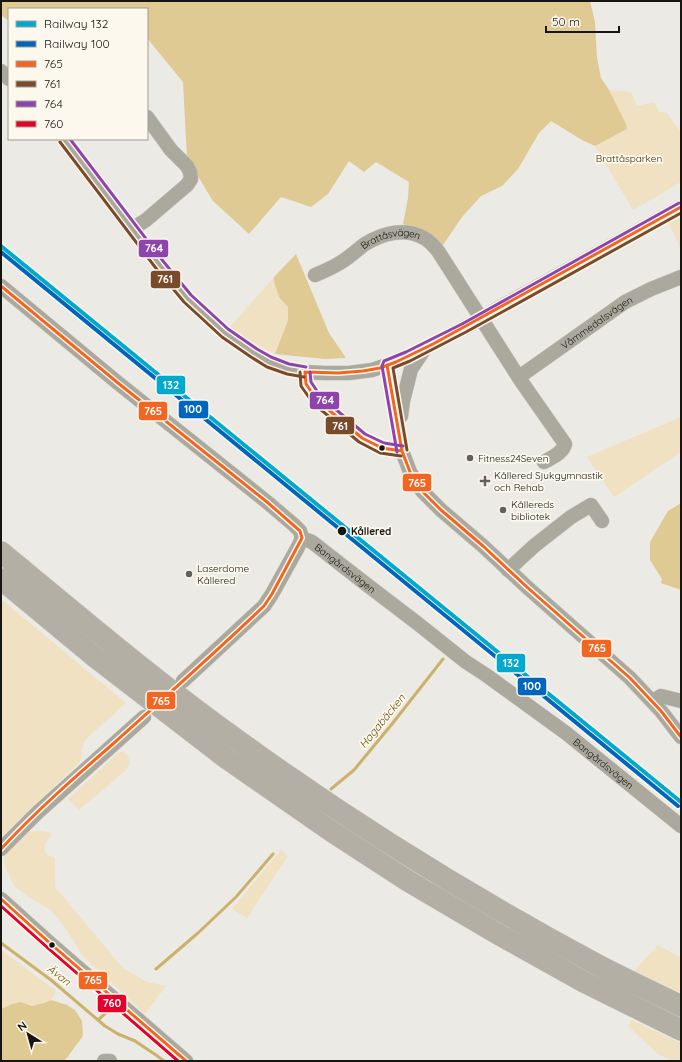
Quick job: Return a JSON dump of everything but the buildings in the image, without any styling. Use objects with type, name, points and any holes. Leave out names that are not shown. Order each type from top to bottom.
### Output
[{"type":"highway","points":[[1,552],[109,642],[180,698],[241,743],[344,814],[420,863],[510,916],[597,964],[681,1006]]},
{"type":"highway","points":[[1,579],[95,657],[214,749],[331,831],[408,881],[498,934],[584,982],[681,1030]]},
{"type":"street","points":[[132,229],[146,220],[187,185],[191,178],[187,166],[171,150],[148,118]]},
{"type":"street","points":[[65,140],[132,229],[187,298],[225,333],[254,353],[269,362],[288,369],[305,372],[349,373],[372,370],[408,357],[481,319],[681,207]]},
{"type":"street","name":"Brattåsvägen","points":[[315,275],[344,261],[366,243],[384,234],[404,232],[412,233],[426,239],[438,251],[481,319]]},
{"type":"street","name":"Våmmedalsvägen","points":[[519,377],[625,302],[651,289],[681,277]]},
{"type":"street","name":"Bangårdsvägen","points":[[1,286],[118,383],[267,502],[300,531],[302,538],[312,542],[466,662],[566,733],[681,826]]},
{"type":"street","points":[[481,319],[565,444],[565,447],[562,450],[544,462]]},
{"type":"street","points":[[398,426],[407,384],[412,369],[425,348]]},
{"type":"street","points":[[387,365],[402,451],[406,464],[422,492],[477,540],[539,598],[604,653],[653,702],[681,737]]},
{"type":"street","points":[[508,570],[534,546],[571,517],[591,505],[602,521]]},
{"type":"street","points":[[183,681],[264,606],[302,538]]},
{"type":"street","points":[[653,702],[661,696],[681,701]]},
{"type":"street","points":[[1,849],[41,809],[144,717]]},
{"type":"street","points":[[1,899],[186,1061]]},
{"type":"street","points":[[104,1061],[110,1061]]},
{"type":"green space","name":"Brattåsparken","points":[[609,90],[631,92],[637,106],[654,102],[659,112],[667,113],[681,132],[681,182],[633,210],[595,146],[627,129]]},
{"type":"green space","points":[[681,217],[681,250],[669,223]]},
{"type":"green space","points":[[274,277],[274,282],[279,297],[288,307],[288,319],[275,354],[258,346],[230,327]]},
{"type":"green space","points":[[681,417],[681,452],[614,497],[587,457]]},
{"type":"green space","points":[[1,599],[126,703],[84,741],[80,762],[1,837]]},
{"type":"green space","points":[[119,752],[123,752],[128,756],[130,763],[125,771],[79,810],[68,799]]},
{"type":"green space","points":[[27,832],[48,832],[52,835],[46,842],[45,852],[47,855],[55,858],[55,887],[123,968],[147,982],[166,986],[145,1014],[84,957],[64,926],[51,910],[14,886],[5,866],[4,859],[8,850]]},
{"type":"green space","points":[[281,850],[288,856],[247,918],[232,909]]},
{"type":"green space","points":[[658,945],[681,958],[681,993],[634,971]]},
{"type":"green space","points":[[1,950],[55,990],[53,997],[43,1004],[30,1005],[22,1003],[10,1005],[1,1009]]},
{"type":"green space","points":[[632,1020],[681,1043],[681,1061],[672,1061],[658,1054],[628,1026]]},
{"type":"shaded area","points":[[1,1],[590,1],[595,22],[597,58],[601,78],[609,90],[627,129],[595,146],[582,140],[551,121],[539,133],[518,169],[502,186],[481,196],[462,217],[441,248],[412,228],[403,224],[408,198],[409,182],[376,162],[364,172],[349,161],[328,194],[311,207],[281,197],[249,234],[213,201],[187,158],[183,82],[148,39],[148,8],[8,8],[8,20],[1,15]]},
{"type":"shaded area","points":[[296,254],[329,333],[346,358],[325,359],[275,354],[288,320],[288,307],[279,297],[274,282],[274,277]]},
{"type":"shaded area","points":[[681,503],[681,590],[661,583],[662,579],[650,560],[650,542],[668,511]]},
{"type":"shaded area","points":[[51,1000],[67,1005],[75,1010],[82,1021],[83,1036],[66,1059],[63,1061],[1,1061],[1,1009],[21,1002],[32,1006]]},
{"type":"waterway","name":"Hagabäcken","points":[[331,789],[354,770],[443,659]]},
{"type":"waterway","name":"Hagabäcken","points":[[156,969],[198,933],[236,897],[273,854]]},
{"type":"waterway","name":"Ävan","points":[[1,943],[51,980],[105,1026],[118,1034],[135,1041],[164,1061]]},
{"type":"waterway","points":[[98,1020],[110,1009]]},
{"type":"rail line","name":"132","points":[[1,246],[681,802]]},
{"type":"rail line","name":"100","points":[[1,252],[678,806]]},
{"type":"transit line","name":"764","points":[[71,140],[163,261],[191,295],[228,329],[257,349],[271,357],[289,364],[306,367]]},
{"type":"transit line","name":"761","points":[[60,142],[155,267],[184,302],[222,337],[251,357],[267,367],[287,374],[304,377]]},
{"type":"transit line","name":"764","points":[[397,452],[382,366],[384,361],[406,352],[462,324],[679,203]]},
{"type":"transit line","name":"765","points":[[305,372],[338,373],[363,371],[380,368],[396,362],[433,344],[681,207]]},
{"type":"transit line","name":"761","points":[[407,450],[393,368],[410,361],[466,332],[681,213]]},
{"type":"transit line","name":"765","points":[[1,286],[118,383],[267,502],[300,531],[302,538]]},
{"type":"transit line","name":"765","points":[[387,365],[402,451],[410,472],[422,491],[441,510],[630,678],[661,711],[681,737]]},
{"type":"transit line","name":"761","points":[[300,372],[301,386],[313,403],[359,442],[380,453],[401,456]]},
{"type":"transit line","name":"765","points":[[305,372],[306,384],[317,400],[362,438],[382,448],[402,451]]},
{"type":"transit line","name":"764","points":[[310,372],[311,382],[321,397],[365,434],[384,443],[403,446]]},
{"type":"transit line","name":"765","points":[[1,849],[56,794],[264,606],[302,538]]},
{"type":"transit line","name":"765","points":[[1,899],[186,1061]]},
{"type":"transit line","name":"760","points":[[1,906],[178,1061]]},
{"type":"place","name":"Fitness24Seven","points":[[470,458]]},
{"type":"place","name":"Kållered Sjukgymnastik och Rehab","points":[[485,481]]},
{"type":"place","name":"Kållereds bibliotek","points":[[503,510]]},
{"type":"place","name":"Kållered","points":[[342,531]]},
{"type":"place","name":"Laserdome Kållered","points":[[189,574]]}]
